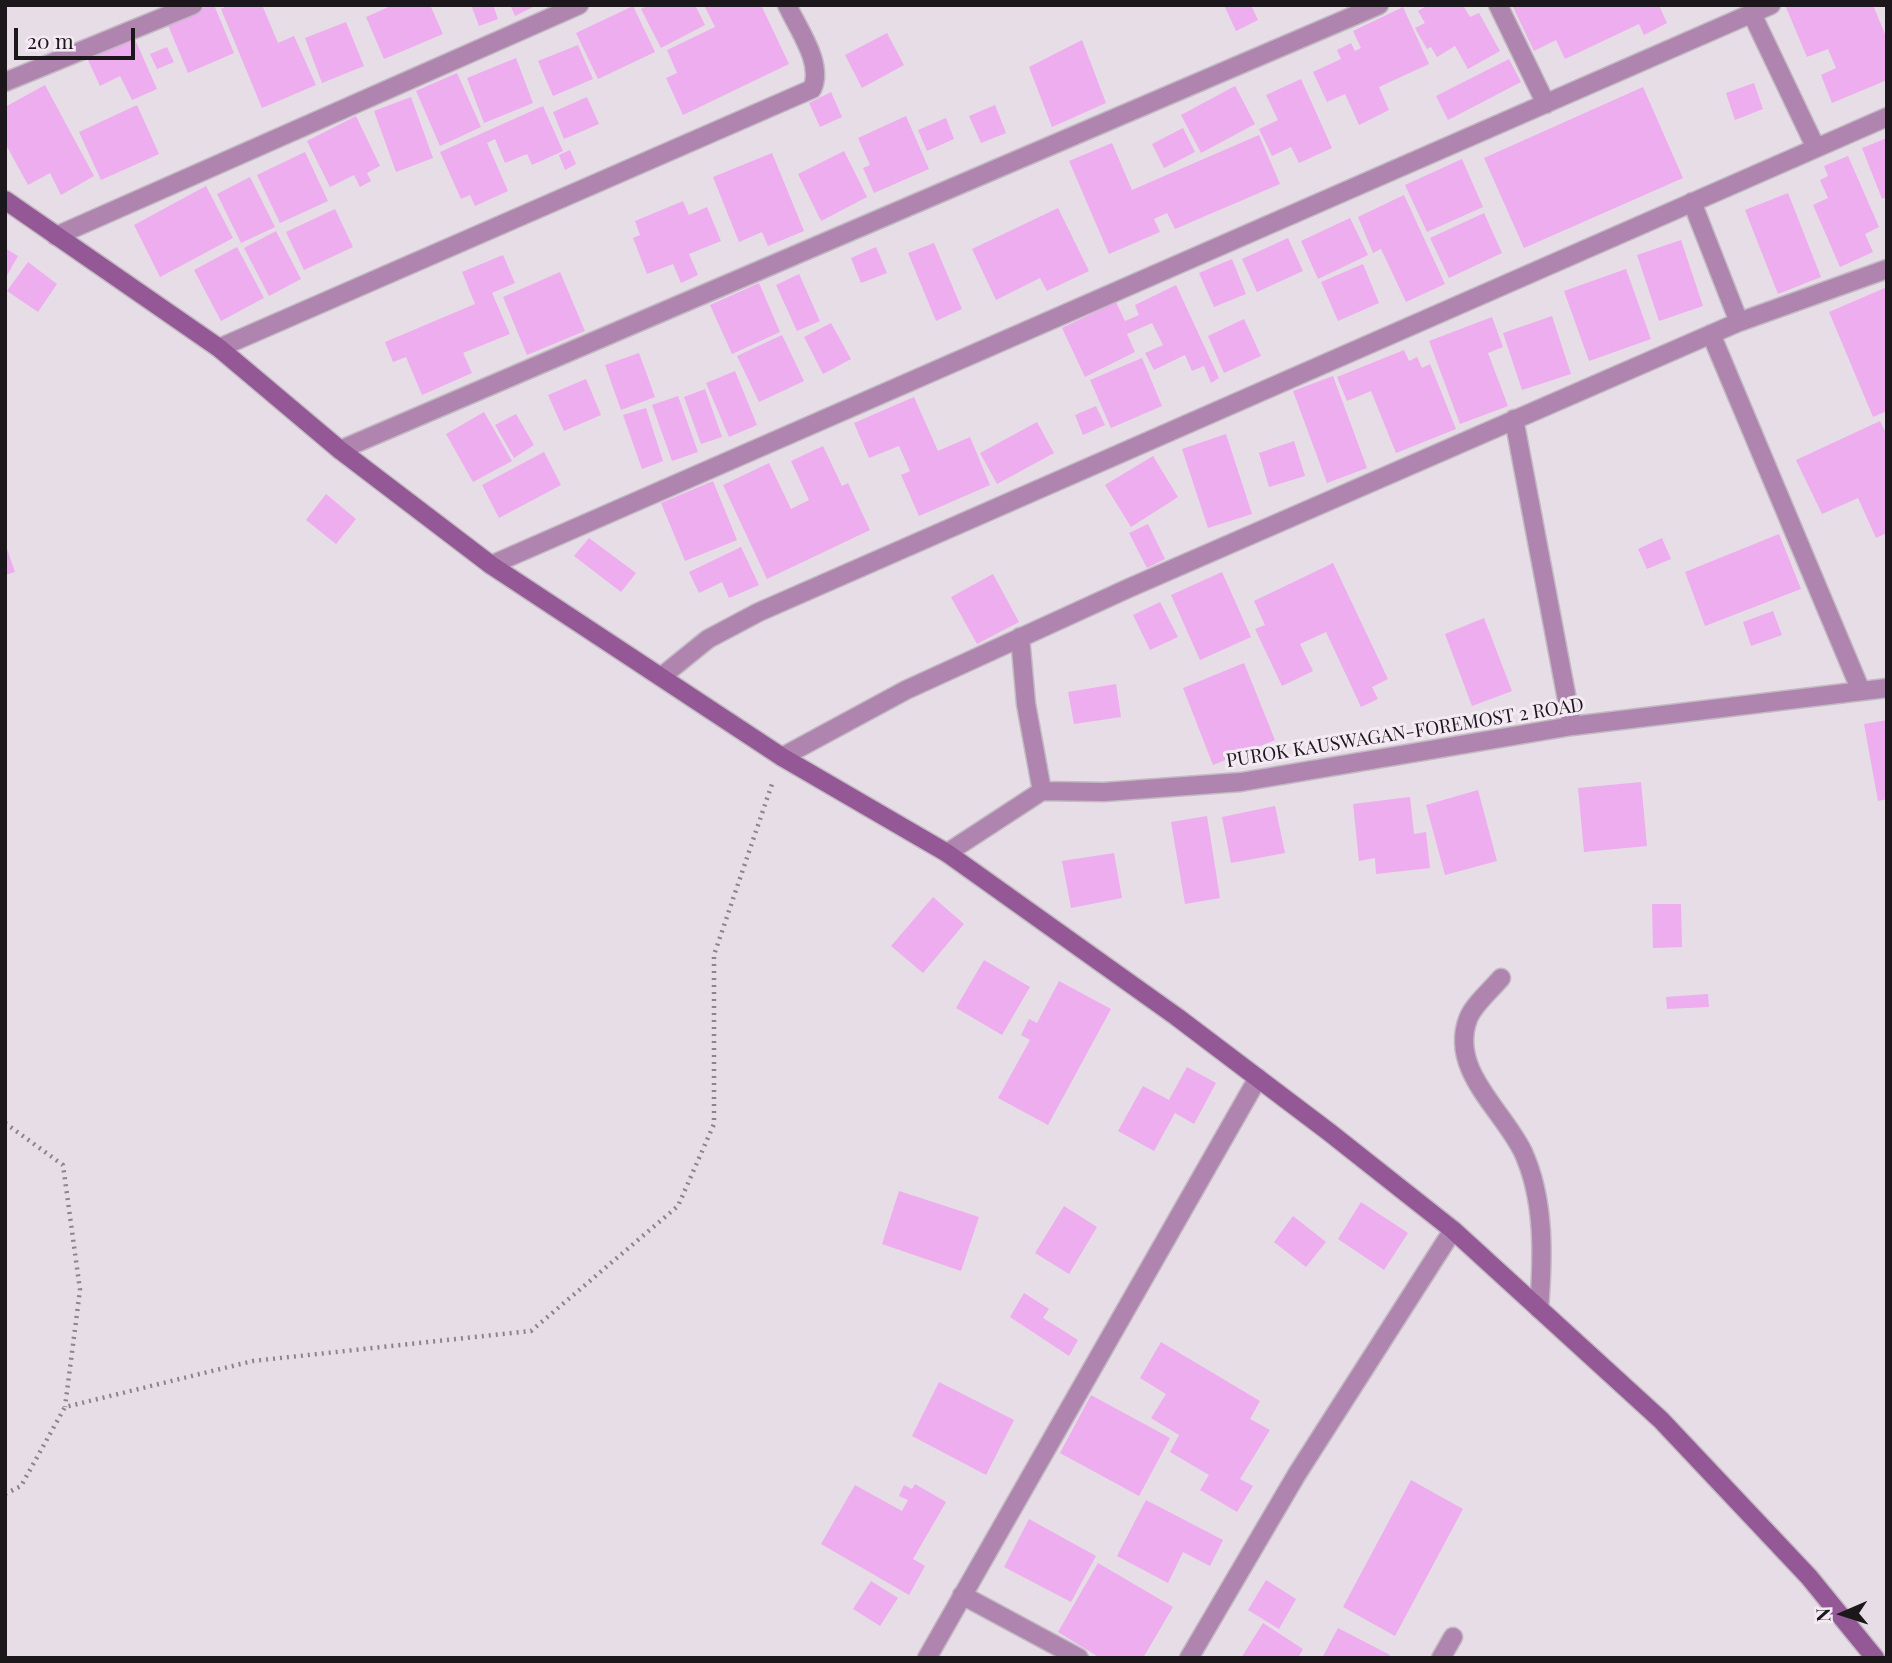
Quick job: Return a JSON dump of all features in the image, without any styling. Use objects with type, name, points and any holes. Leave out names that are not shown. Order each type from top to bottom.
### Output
[{"type":"main road","points":[[5,200],[219,348],[340,450],[491,565],[782,757],[947,853],[1258,1078],[1452,1230],[1661,1420],[1809,1577],[1875,1658]]},
{"type":"street","points":[[5,82],[193,5]]},
{"type":"street","points":[[56,236],[579,5]]},
{"type":"street","points":[[219,348],[813,89],[817,79],[815,66],[787,5]]},
{"type":"street","points":[[340,450],[1379,5]]},
{"type":"street","points":[[1498,5],[1546,104]]},
{"type":"street","points":[[491,565],[1771,5]]},
{"type":"street","points":[[1752,14],[1815,146]]},
{"type":"street","points":[[661,677],[708,639],[759,612],[1815,146],[1887,117]]},
{"type":"street","points":[[1692,202],[1739,322]]},
{"type":"street","points":[[782,757],[906,690],[1514,419],[1739,322],[1887,269]]},
{"type":"street","points":[[1711,334],[1861,691]]},
{"type":"street","points":[[1514,419],[1572,726]]},
{"type":"street","points":[[947,853],[1042,791],[1026,704],[1020,638]]},
{"type":"street","name":"PUROK KAUSWAGAN-FOREMOST 2 ROAD","points":[[1042,791],[1104,792],[1241,782],[1572,726],[1887,688]]},
{"type":"street","points":[[1501,978],[1468,1018],[1463,1045],[1469,1069],[1523,1152],[1539,1209],[1543,1262],[1539,1309]]},
{"type":"street","points":[[927,1658],[1258,1078]]},
{"type":"street","points":[[1189,1658],[1297,1474],[1452,1230]]},
{"type":"street","points":[[962,1595],[1079,1658]]},
{"type":"street","points":[[1441,1658],[1453,1637]]},
{"type":"path","points":[[65,1408],[253,1361],[531,1331],[678,1206],[714,1124],[713,955],[782,757]]},
{"type":"path","points":[[5,1123],[63,1165],[80,1290],[65,1408],[21,1486],[5,1494]]},
{"type":"building","points":[[214,5],[234,53],[188,73],[167,23]]},
{"type":"building","points":[[229,5],[262,5],[278,43],[294,36],[316,85],[262,108],[221,9]]},
{"type":"building","points":[[393,5],[430,5],[443,34],[384,59],[366,17]]},
{"type":"building","points":[[471,5],[493,5],[498,19],[479,26]]},
{"type":"building","points":[[510,5],[537,5],[515,16]]},
{"type":"building","points":[[649,5],[695,5],[705,25],[661,48],[641,9]]},
{"type":"building","points":[[704,5],[761,5],[789,64],[683,115],[666,78],[677,73],[667,50],[715,27]]},
{"type":"building","points":[[1224,5],[1251,5],[1258,20],[1236,31]]},
{"type":"building","points":[[1428,5],[1463,5],[1470,17],[1479,13],[1500,51],[1468,69],[1455,46],[1437,57],[1431,47],[1427,49],[1415,28],[1425,23],[1418,11]]},
{"type":"building","points":[[1512,5],[1659,5],[1667,23],[1644,35],[1639,24],[1565,59],[1556,40],[1534,51]]},
{"type":"building","points":[[1785,5],[1873,5],[1887,39],[1887,80],[1832,103],[1821,75],[1836,68],[1828,49],[1807,57]]},
{"type":"building","points":[[633,6],[655,52],[598,79],[576,33]]},
{"type":"building","points":[[1403,7],[1429,64],[1379,87],[1389,110],[1359,125],[1345,94],[1327,102],[1313,72],[1341,59],[1337,50],[1351,43],[1355,51],[1361,48],[1353,31]]},
{"type":"building","points":[[346,22],[364,66],[322,83],[305,38]]},
{"type":"building","points":[[887,33],[904,65],[862,88],[845,55]]},
{"type":"building","points":[[134,37],[157,89],[132,100],[120,76],[100,86],[87,58]]},
{"type":"building","points":[[1082,40],[1106,103],[1052,127],[1029,67]]},
{"type":"building","points":[[578,45],[593,79],[553,96],[538,61]]},
{"type":"building","points":[[167,47],[174,62],[157,69],[150,54]]},
{"type":"building","points":[[516,58],[533,103],[484,123],[467,78]]},
{"type":"building","points":[[1509,59],[1521,82],[1448,120],[1436,96]]},
{"type":"building","points":[[457,73],[481,127],[440,146],[416,91]]},
{"type":"building","points":[[1301,79],[1332,148],[1299,163],[1291,147],[1272,156],[1259,129],[1278,120],[1266,95]]},
{"type":"building","points":[[1754,83],[1763,109],[1735,120],[1726,93]]},
{"type":"building","points":[[45,85],[94,176],[61,195],[50,173],[28,185],[5,143],[5,107]]},
{"type":"building","points":[[1235,86],[1255,124],[1201,153],[1181,115]]},
{"type":"building","points":[[1643,87],[1683,178],[1524,248],[1484,158]]},
{"type":"building","points":[[831,92],[842,117],[820,127],[809,103]]},
{"type":"building","points":[[411,97],[433,158],[396,172],[374,111]]},
{"type":"building","points":[[587,97],[599,124],[564,139],[553,112]]},
{"type":"building","points":[[137,105],[159,154],[101,180],[79,132]]},
{"type":"building","points":[[995,105],[1006,133],[981,143],[969,116]]},
{"type":"building","points":[[543,106],[563,151],[532,165],[527,154],[505,163],[495,139],[487,143],[508,191],[475,206],[470,195],[461,199],[440,152]]},
{"type":"building","points":[[356,116],[380,166],[367,173],[371,181],[360,187],[354,175],[330,187],[307,141]]},
{"type":"building","points":[[906,116],[929,169],[874,193],[863,168],[870,165],[858,138]]},
{"type":"building","points":[[946,118],[954,139],[927,151],[918,130]]},
{"type":"building","points":[[1183,128],[1195,152],[1164,168],[1152,144]]},
{"type":"building","points":[[1259,135],[1280,184],[1175,229],[1167,213],[1154,219],[1160,232],[1109,254],[1069,161],[1112,143],[1132,190]]},
{"type":"building","points":[[1887,138],[1887,197],[1882,199],[1862,148]]},
{"type":"building","points":[[570,150],[576,164],[565,170],[559,155]]},
{"type":"building","points":[[844,151],[867,197],[821,221],[798,174]]},
{"type":"building","points":[[305,152],[328,201],[280,223],[257,175]]},
{"type":"building","points":[[772,153],[804,231],[768,246],[762,232],[739,242],[713,177]]},
{"type":"building","points":[[1848,156],[1879,227],[1865,234],[1873,252],[1840,267],[1813,205],[1828,198],[1820,180],[1828,176],[1824,166]]},
{"type":"building","points":[[1462,159],[1483,207],[1427,232],[1405,185]]},
{"type":"building","points":[[250,177],[275,227],[241,243],[217,194]]},
{"type":"building","points":[[206,186],[233,238],[160,277],[134,225]]},
{"type":"building","points":[[1788,193],[1821,277],[1778,294],[1745,210]]},
{"type":"building","points":[[1404,195],[1445,284],[1406,302],[1381,249],[1373,253],[1358,217]]},
{"type":"building","points":[[683,201],[689,215],[707,207],[721,241],[689,254],[698,275],[681,283],[673,264],[647,274],[633,238],[640,235],[635,221]]},
{"type":"building","points":[[1058,208],[1089,271],[1047,291],[1040,278],[996,300],[972,249]]},
{"type":"building","points":[[335,209],[353,247],[304,270],[286,232]]},
{"type":"building","points":[[1484,213],[1502,253],[1449,278],[1430,238]]},
{"type":"building","points":[[1350,218],[1368,255],[1318,279],[1301,241]]},
{"type":"building","points":[[276,231],[301,279],[269,296],[244,248]]},
{"type":"building","points":[[1288,238],[1303,271],[1257,292],[1242,259]]},
{"type":"building","points":[[1681,240],[1703,306],[1659,321],[1637,255]]},
{"type":"building","points":[[934,243],[962,309],[936,321],[908,253]]},
{"type":"building","points":[[237,247],[264,298],[221,321],[194,270]]},
{"type":"building","points":[[876,247],[887,273],[861,283],[851,258]]},
{"type":"building","points":[[5,248],[18,256],[5,279]]},
{"type":"building","points":[[503,255],[515,283],[492,293],[510,334],[463,353],[472,373],[422,395],[406,357],[393,362],[385,342],[475,304],[462,272]]},
{"type":"building","points":[[1232,259],[1246,294],[1214,307],[1199,273]]},
{"type":"building","points":[[28,262],[57,284],[38,312],[7,291]]},
{"type":"building","points":[[1363,264],[1379,303],[1338,321],[1321,282]]},
{"type":"building","points":[[1626,269],[1651,339],[1589,361],[1564,291]]},
{"type":"building","points":[[560,272],[585,331],[527,355],[503,297]]},
{"type":"building","points":[[799,274],[820,321],[797,331],[776,285]]},
{"type":"building","points":[[759,283],[780,332],[732,354],[710,305]]},
{"type":"building","points":[[1176,285],[1219,378],[1211,383],[1204,366],[1192,371],[1185,355],[1154,370],[1145,353],[1163,345],[1152,323],[1127,334],[1135,352],[1085,377],[1062,328],[1116,302],[1125,321],[1139,315],[1135,305]]},
{"type":"building","points":[[1887,287],[1887,411],[1873,417],[1829,312]]},
{"type":"building","points":[[1552,316],[1571,374],[1522,390],[1503,333]]},
{"type":"building","points":[[1492,317],[1503,347],[1488,353],[1508,406],[1460,424],[1429,341]]},
{"type":"building","points":[[1244,319],[1261,356],[1224,373],[1208,336]]},
{"type":"building","points":[[831,323],[851,359],[823,374],[804,337]]},
{"type":"building","points":[[782,335],[804,381],[759,402],[737,356]]},
{"type":"building","points":[[1404,350],[1409,361],[1417,357],[1422,368],[1430,364],[1456,429],[1396,453],[1371,391],[1347,401],[1337,377]]},
{"type":"building","points":[[639,353],[655,397],[621,410],[605,365]]},
{"type":"building","points":[[1142,358],[1162,406],[1111,428],[1090,380]]},
{"type":"building","points":[[735,371],[757,425],[729,437],[706,383]]},
{"type":"building","points":[[1333,376],[1367,468],[1327,483],[1293,391]]},
{"type":"building","points":[[586,379],[601,415],[564,431],[548,395]]},
{"type":"building","points":[[705,389],[722,437],[701,444],[684,397]]},
{"type":"building","points":[[678,396],[698,452],[672,461],[652,405]]},
{"type":"building","points":[[914,397],[938,451],[970,437],[990,485],[919,516],[901,475],[910,471],[899,446],[869,458],[854,423]]},
{"type":"building","points":[[1096,406],[1105,425],[1083,435],[1075,415]]},
{"type":"building","points":[[646,408],[663,461],[642,469],[623,415]]},
{"type":"building","points":[[484,412],[512,461],[473,482],[446,434]]},
{"type":"building","points":[[516,414],[534,445],[514,458],[495,425]]},
{"type":"building","points":[[1880,421],[1887,435],[1887,533],[1876,538],[1858,498],[1822,514],[1796,460]]},
{"type":"building","points":[[1037,422],[1054,453],[997,484],[980,453]]},
{"type":"building","points":[[1226,434],[1252,514],[1208,528],[1182,449]]},
{"type":"building","points":[[1294,441],[1305,476],[1269,487],[1259,453]]},
{"type":"building","points":[[823,446],[842,486],[848,483],[870,530],[767,579],[723,485],[769,463],[791,509],[809,500],[791,461]]},
{"type":"building","points":[[544,452],[561,485],[499,518],[482,485]]},
{"type":"building","points":[[1153,456],[1178,497],[1131,527],[1105,485]]},
{"type":"building","points":[[713,481],[737,540],[685,561],[661,503]]},
{"type":"building","points":[[326,494],[356,519],[336,544],[306,520]]},
{"type":"building","points":[[1148,524],[1165,559],[1147,568],[1129,533]]},
{"type":"building","points":[[1779,534],[1801,589],[1705,626],[1685,572]]},
{"type":"building","points":[[589,538],[636,573],[621,592],[574,556]]},
{"type":"building","points":[[1662,538],[1671,559],[1647,569],[1638,549]]},
{"type":"building","points":[[5,543],[15,572],[5,575]]},
{"type":"building","points":[[741,547],[759,585],[729,598],[722,582],[699,593],[689,572]]},
{"type":"building","points":[[1333,563],[1388,679],[1372,687],[1378,699],[1361,707],[1326,632],[1300,644],[1313,671],[1282,686],[1255,629],[1265,625],[1254,601]]},
{"type":"building","points":[[1222,572],[1251,637],[1200,660],[1171,595]]},
{"type":"building","points":[[993,574],[1019,622],[977,644],[951,597]]},
{"type":"building","points":[[1160,602],[1178,637],[1150,650],[1133,615]]},
{"type":"building","points":[[1773,611],[1782,635],[1751,646],[1743,622]]},
{"type":"building","points":[[1484,618],[1512,691],[1472,706],[1445,634]]},
{"type":"building","points":[[1244,663],[1275,740],[1213,765],[1183,688]]},
{"type":"building","points":[[1116,684],[1121,717],[1074,724],[1068,692]]},
{"type":"building","points":[[1887,720],[1887,799],[1878,801],[1864,724]]},
{"type":"building","points":[[1641,782],[1647,846],[1584,852],[1578,788]]},
{"type":"building","points":[[1478,790],[1497,861],[1445,875],[1426,805]]},
{"type":"building","points":[[1410,797],[1414,834],[1426,832],[1430,868],[1376,874],[1375,858],[1359,861],[1353,804]]},
{"type":"building","points":[[1275,806],[1285,853],[1231,863],[1222,817]]},
{"type":"building","points":[[1207,816],[1220,898],[1185,904],[1171,822]]},
{"type":"building","points":[[1114,853],[1122,898],[1071,908],[1062,861]]},
{"type":"building","points":[[933,897],[964,924],[923,973],[891,946]]},
{"type":"building","points":[[1652,904],[1681,904],[1682,947],[1653,948]]},
{"type":"building","points":[[984,960],[1030,987],[1002,1035],[956,1008]]},
{"type":"building","points":[[1059,981],[1111,1009],[1048,1125],[998,1098],[1030,1040],[1021,1035],[1029,1019],[1037,1023]]},
{"type":"building","points":[[1708,994],[1709,1007],[1667,1009],[1666,997]]},
{"type":"building","points":[[1187,1067],[1216,1083],[1194,1124],[1175,1113],[1154,1151],[1118,1131],[1143,1086],[1169,1100]]},
{"type":"building","points":[[899,1191],[979,1217],[961,1271],[882,1244]]},
{"type":"building","points":[[1361,1202],[1408,1233],[1384,1270],[1338,1239]]},
{"type":"building","points":[[1064,1206],[1097,1227],[1069,1274],[1035,1253]]},
{"type":"building","points":[[1293,1216],[1326,1242],[1306,1267],[1274,1242]]},
{"type":"building","points":[[1024,1293],[1049,1309],[1043,1318],[1078,1340],[1069,1356],[1010,1317]]},
{"type":"building","points":[[1161,1342],[1260,1401],[1250,1419],[1270,1430],[1240,1479],[1253,1486],[1237,1512],[1200,1490],[1209,1475],[1170,1452],[1179,1435],[1151,1418],[1166,1394],[1140,1378]]},
{"type":"building","points":[[939,1382],[1014,1420],[986,1475],[912,1436]]},
{"type":"building","points":[[1091,1395],[1170,1438],[1139,1496],[1060,1453]]},
{"type":"building","points":[[1411,1480],[1463,1509],[1395,1636],[1343,1607]]},
{"type":"building","points":[[915,1484],[946,1502],[913,1559],[925,1566],[909,1595],[821,1544],[855,1485],[902,1511],[908,1500],[899,1496],[904,1485],[912,1489]]},
{"type":"building","points":[[1146,1500],[1223,1540],[1210,1566],[1183,1552],[1168,1583],[1117,1556]]},
{"type":"building","points":[[1029,1519],[1096,1556],[1071,1602],[1004,1567]]},
{"type":"building","points":[[1098,1563],[1173,1607],[1143,1658],[1100,1658],[1058,1632]]},
{"type":"building","points":[[1266,1580],[1296,1599],[1279,1629],[1248,1610]]},
{"type":"building","points":[[871,1581],[898,1598],[880,1626],[853,1609]]},
{"type":"building","points":[[1263,1623],[1303,1649],[1298,1658],[1241,1658]]},
{"type":"building","points":[[1338,1628],[1390,1655],[1389,1658],[1322,1658]]}]
